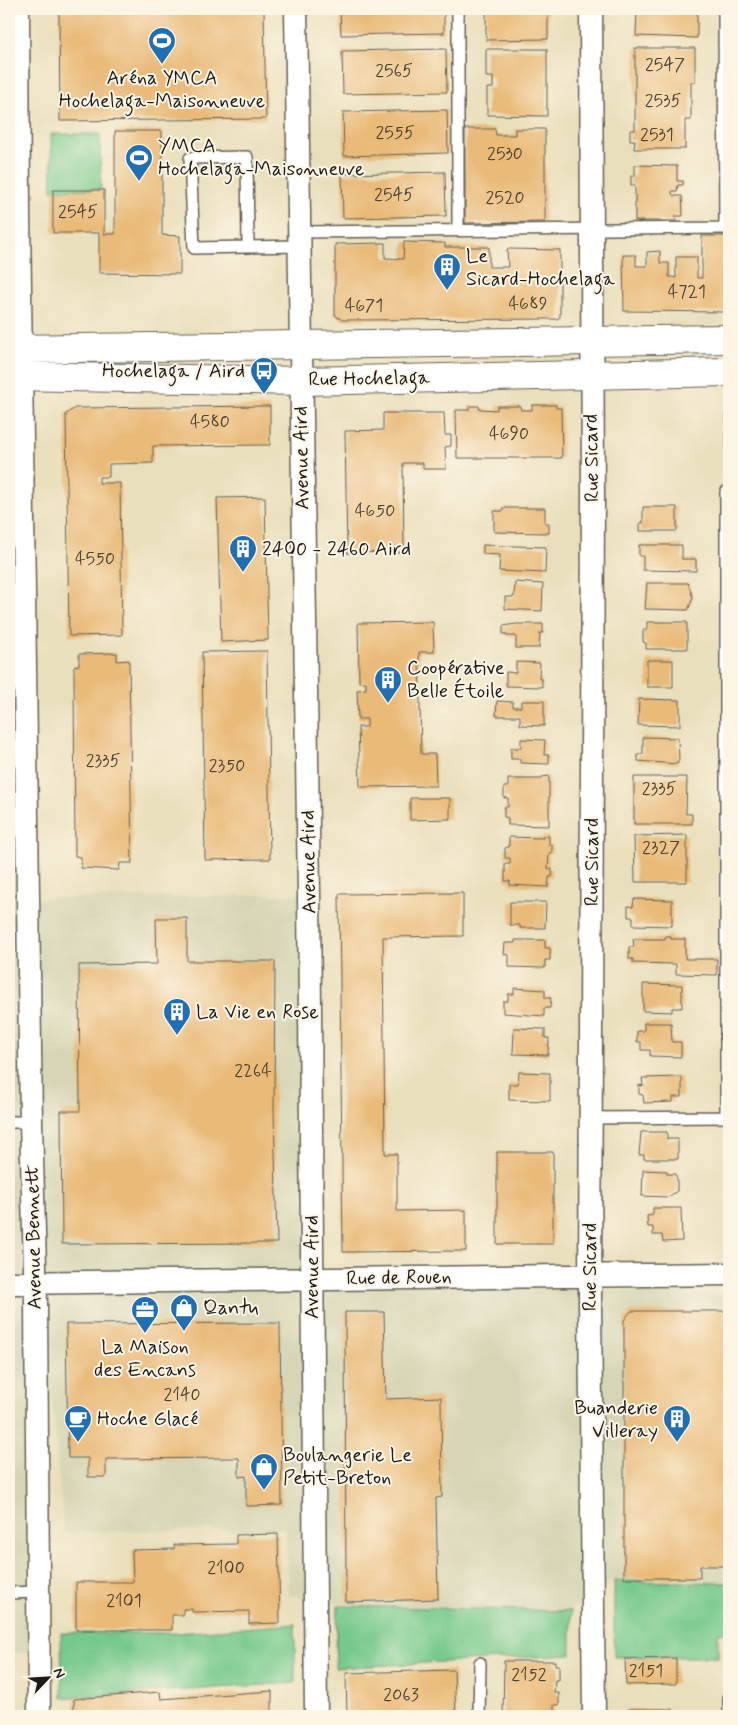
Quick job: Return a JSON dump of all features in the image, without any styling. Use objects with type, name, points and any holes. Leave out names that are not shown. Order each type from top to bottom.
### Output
[{"type":"main road","name":"Rue Hochelaga","points":[[15,349],[729,339]]},
{"type":"main road","name":"Rue Hochelaga","points":[[15,376],[301,381],[729,372]]},
{"type":"street","name":"Avenue Bennett","points":[[18,9],[14,214],[20,1122],[35,1282],[39,1716]]},
{"type":"street","name":"Avenue Aird","points":[[296,9],[309,884],[316,1716]]},
{"type":"street","name":"Rue Sicard","points":[[590,9],[590,340],[593,494],[590,1276],[594,1716]]},
{"type":"street","name":"Rue de Rouen","points":[[9,1283],[729,1274]]},
{"type":"lane","points":[[458,9],[458,230]]},
{"type":"lane","points":[[248,246],[247,157],[190,158],[194,248],[248,246],[298,239],[458,230],[727,228],[724,9]]},
{"type":"lane","points":[[591,1118],[727,1117],[726,492],[729,492]]},
{"type":"lane","points":[[9,1593],[38,1592]]},
{"type":"lane","points":[[479,1716],[480,1663]]},
{"type":"lane","points":[[729,1698],[729,1716]]},
{"type":"shaded area","points":[[9,376],[20,376],[25,899],[309,894],[313,1279],[729,1295],[729,1583],[614,1581],[566,1613],[347,1605],[289,1595],[286,1529],[64,1532],[28,1134],[34,1652],[9,1653]]},
{"type":"green space","points":[[51,134],[100,134],[101,189],[52,190]]},
{"type":"green space","points":[[614,1581],[729,1583],[729,1633],[718,1633],[718,1657],[614,1657]]},
{"type":"green space","points":[[338,1606],[571,1611],[571,1655],[335,1668]]},
{"type":"green space","points":[[295,1624],[295,1683],[62,1698],[61,1633],[177,1633]]},
{"type":"building","points":[[340,9],[444,9],[444,33],[341,35]]},
{"type":"building","points":[[486,9],[548,9],[548,39],[486,40]]},
{"type":"building","points":[[637,9],[697,9],[697,38],[636,36]]},
{"type":"building","name":"Aréna YMCA Hochelaga-Maisonneuve","points":[[264,10],[266,119],[60,121],[59,11]]},
{"type":"building","points":[[635,48],[695,48],[695,82],[691,82],[691,120],[685,120],[685,149],[634,149],[635,140],[630,140],[630,130],[635,130]]},
{"type":"building","points":[[446,49],[447,92],[343,94],[342,51]]},
{"type":"building","points":[[486,49],[547,49],[547,116],[487,115],[487,88],[493,88],[493,77],[486,77]]},
{"type":"building","points":[[447,110],[448,153],[344,156],[343,112]]},
{"type":"building","points":[[465,129],[495,129],[496,135],[515,135],[515,129],[545,129],[545,222],[465,223]]},
{"type":"building","name":"YMCA Hochelaga-Maisonneuve","points":[[115,131],[162,131],[162,235],[180,236],[180,274],[99,273],[99,233],[53,233],[53,190],[104,190],[104,234],[115,234]]},
{"type":"building","points":[[635,165],[677,166],[677,181],[683,181],[683,185],[678,185],[677,191],[672,191],[672,194],[674,196],[682,196],[683,216],[675,216],[676,221],[635,221],[635,185],[631,185],[631,176],[635,176]]},
{"type":"building","points":[[445,172],[446,216],[343,218],[342,174]]},
{"type":"building","points":[[702,236],[729,236],[728,312],[624,311],[623,255],[636,255],[636,266],[647,266],[647,252],[660,251],[660,263],[669,263],[669,277],[676,278],[676,257],[697,257],[697,278],[702,278]]},
{"type":"building","name":"Le Sicard-Hochelaga","points":[[404,242],[445,243],[445,247],[489,247],[489,267],[508,267],[507,249],[560,250],[560,317],[557,319],[342,320],[335,315],[335,244],[385,243],[385,258],[403,259]]},
{"type":"building","points":[[726,403],[729,403],[729,448],[726,448]]},
{"type":"building","points":[[532,405],[556,405],[556,408],[561,408],[562,458],[457,458],[456,410],[469,410],[469,406],[479,406],[479,409],[497,410],[497,406],[520,406],[521,410],[532,410]]},
{"type":"building","points":[[270,406],[270,445],[153,446],[153,463],[109,464],[109,477],[99,477],[99,483],[120,483],[122,635],[69,636],[66,414],[75,408]]},
{"type":"building","points":[[383,413],[444,413],[445,435],[451,435],[451,446],[445,447],[446,469],[423,469],[423,463],[403,463],[404,552],[347,553],[345,431],[383,430]]},
{"type":"building","name":"2400 - 2460 Aird","points":[[265,497],[268,640],[221,642],[217,498]]},
{"type":"building","points":[[643,507],[677,507],[677,531],[640,531],[640,523],[643,523]]},
{"type":"building","points":[[503,508],[545,508],[545,523],[549,523],[549,533],[494,532],[494,511],[503,511]]},
{"type":"building","points":[[483,545],[546,547],[545,573],[499,571],[500,555],[483,554]]},
{"type":"building","points":[[639,545],[682,545],[682,559],[696,559],[696,571],[643,570],[643,556],[639,556]]},
{"type":"building","points":[[515,582],[543,584],[542,611],[505,609],[505,597],[514,597]]},
{"type":"building","points":[[647,583],[688,583],[693,598],[688,610],[645,609]]},
{"type":"building","name":"Coopérative Belle Étoile","points":[[433,622],[434,652],[419,652],[421,754],[435,754],[436,786],[360,787],[358,727],[367,727],[367,719],[358,719],[357,690],[366,689],[366,682],[359,682],[358,623]]},
{"type":"building","points":[[647,622],[687,622],[687,649],[646,649],[646,643],[643,642],[643,630],[647,630]]},
{"type":"building","points":[[543,624],[539,648],[516,648],[516,636],[506,636],[506,634],[503,634],[503,626]]},
{"type":"building","points":[[267,651],[270,859],[205,860],[202,652]]},
{"type":"building","points":[[117,653],[117,661],[129,660],[132,863],[120,863],[119,870],[81,868],[81,857],[75,856],[74,666],[79,665],[79,654]]},
{"type":"building","points":[[647,660],[673,660],[673,687],[647,687]]},
{"type":"building","points":[[516,662],[540,663],[539,679],[542,679],[542,687],[506,686],[506,672],[516,673]]},
{"type":"building","points":[[639,699],[680,700],[680,726],[638,725]]},
{"type":"building","points":[[497,701],[513,702],[513,707],[521,707],[521,701],[544,701],[544,726],[520,725],[520,716],[496,716]]},
{"type":"building","points":[[643,737],[678,738],[679,760],[677,764],[638,761],[638,754],[643,754]]},
{"type":"building","points":[[521,739],[545,740],[544,755],[549,755],[549,764],[520,763],[520,759],[511,759],[511,748],[521,748]]},
{"type":"building","points":[[549,776],[549,826],[508,825],[508,818],[504,817],[504,807],[508,807],[508,798],[504,798],[504,787],[508,787],[508,779],[542,779],[542,777]]},
{"type":"building","points":[[634,777],[687,777],[686,814],[692,814],[692,824],[634,824]]},
{"type":"building","points":[[410,798],[450,798],[450,819],[410,820]]},
{"type":"building","points":[[687,835],[687,882],[635,882],[634,836]]},
{"type":"building","points":[[543,836],[549,836],[549,845],[552,845],[552,853],[549,853],[548,869],[552,869],[552,877],[549,877],[548,887],[510,885],[510,881],[505,881],[505,864],[510,864],[510,858],[505,858],[505,848],[509,847],[509,837],[543,838]]},
{"type":"building","points":[[463,893],[463,936],[383,937],[385,1154],[397,1154],[397,1211],[466,1210],[466,1251],[343,1252],[339,894]]},
{"type":"building","points":[[634,899],[672,900],[672,926],[633,925],[633,917],[628,917],[628,906],[633,907]]},
{"type":"building","points":[[510,902],[546,902],[545,928],[520,928],[520,925],[510,925]]},
{"type":"building","name":"La Vie en Rose","points":[[156,918],[187,918],[187,961],[275,961],[274,1108],[277,1243],[62,1244],[61,1111],[80,1111],[79,965],[157,964]]},
{"type":"building","points":[[666,936],[671,936],[671,939],[685,939],[685,959],[717,959],[717,975],[676,974],[676,964],[633,963],[633,959],[629,959],[629,947],[634,947],[633,939],[665,939]]},
{"type":"building","points":[[515,940],[545,940],[545,948],[550,948],[550,960],[545,960],[545,968],[509,967],[509,955],[504,954],[505,943],[515,943]]},
{"type":"building","points":[[643,984],[682,985],[682,1008],[672,1008],[672,1012],[643,1011]]},
{"type":"building","points":[[514,988],[545,990],[545,998],[551,998],[550,1008],[544,1008],[544,1016],[503,1013],[503,1001],[508,1001],[508,994],[514,994]]},
{"type":"building","points":[[644,1023],[671,1023],[672,1042],[681,1042],[681,1057],[650,1056],[650,1050],[641,1050],[641,1042],[637,1042],[637,1031],[644,1031]]},
{"type":"building","points":[[514,1028],[545,1029],[545,1038],[549,1038],[548,1055],[513,1054]]},
{"type":"building","points":[[519,1072],[550,1073],[550,1101],[509,1100],[509,1084],[518,1084]]},
{"type":"building","points":[[682,1077],[682,1097],[673,1097],[673,1102],[644,1103],[643,1095],[639,1094],[639,1085],[643,1086],[642,1078]]},
{"type":"building","points":[[641,1132],[667,1132],[667,1139],[678,1139],[678,1159],[644,1159],[644,1155],[639,1155]]},
{"type":"building","points":[[497,1152],[553,1152],[553,1244],[497,1244]]},
{"type":"building","points":[[643,1170],[667,1171],[667,1174],[675,1174],[677,1178],[677,1191],[668,1197],[642,1196]]},
{"type":"building","points":[[653,1208],[681,1208],[682,1241],[663,1242],[662,1235],[653,1235],[653,1227],[648,1227],[647,1216],[653,1215]]},
{"type":"building","name":"Buanderie Villeray","points":[[631,1311],[729,1311],[729,1566],[700,1566],[700,1578],[624,1578],[624,1320]]},
{"type":"building","points":[[345,1312],[384,1312],[386,1399],[441,1397],[442,1497],[436,1498],[438,1599],[346,1602]]},
{"type":"building","points":[[280,1323],[282,1505],[246,1506],[246,1476],[239,1477],[239,1458],[106,1459],[106,1477],[88,1477],[88,1458],[68,1458],[66,1324]]},
{"type":"building","points":[[278,1534],[280,1623],[249,1624],[249,1611],[192,1612],[192,1609],[183,1609],[183,1615],[172,1615],[172,1630],[76,1630],[76,1582],[133,1582],[132,1550],[174,1549],[174,1545],[236,1544],[236,1535]]},
{"type":"building","points":[[676,1658],[676,1684],[626,1685],[625,1659]]},
{"type":"building","points":[[504,1661],[555,1661],[555,1665],[559,1665],[559,1680],[555,1680],[554,1693],[559,1693],[559,1705],[554,1705],[554,1716],[503,1716]]},
{"type":"building","points":[[454,1670],[456,1716],[347,1716],[346,1673]]},
{"type":"building","points":[[272,1691],[272,1716],[74,1716],[74,1699],[160,1692],[161,1699]]},
{"type":"building","points":[[628,1709],[673,1709],[673,1716],[628,1716]]},
{"type":"place","name":"Aréna YMCA Hochelaga-Maisonneuve","points":[[162,65]]},
{"type":"place","name":"YMCA Hochelaga-Maisonneuve","points":[[139,182]]},
{"type":"place","name":"Le Sicard-Hochelaga","points":[[447,291]]},
{"type":"place","name":"Hochelaga / Aird","points":[[264,395]]},
{"type":"place","name":"2400 - 2460 Aird","points":[[243,573]]},
{"type":"place","name":"Coopérative Belle Étoile","points":[[388,704]]},
{"type":"place","name":"La Vie en Rose","points":[[177,1036]]},
{"type":"place","name":"Qantu","points":[[184,1332]]},
{"type":"place","name":"La Maison des Encans","points":[[145,1334]]},
{"type":"place","name":"Hoche Glacé","points":[[78,1443]]},
{"type":"place","name":"Buanderie Villeray","points":[[677,1443]]},
{"type":"place","name":"Boulangerie Le Petit-Breton","points":[[264,1491]]}]
